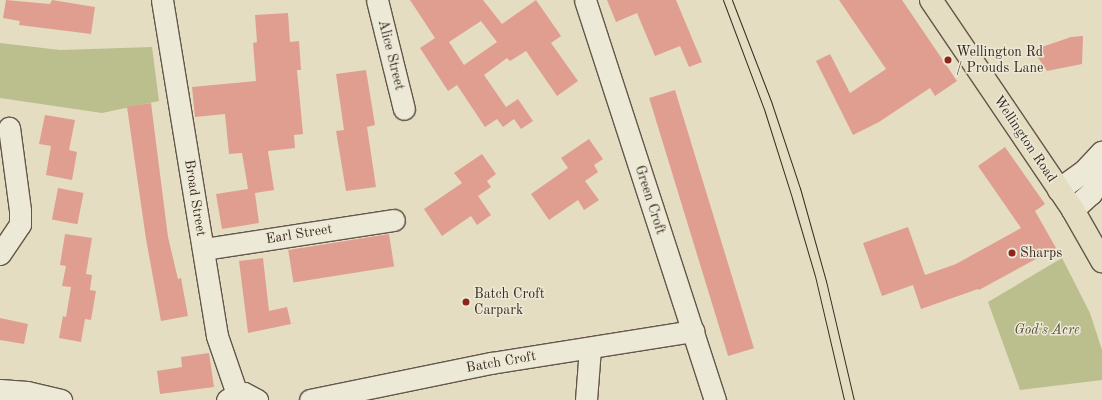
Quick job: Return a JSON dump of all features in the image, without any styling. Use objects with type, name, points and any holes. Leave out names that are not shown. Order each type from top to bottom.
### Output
[{"type":"highway","name":"Wellington Road","points":[[931,0],[1073,210],[1102,261]]},
{"type":"street","name":"Broad Street","points":[[162,0],[218,336],[232,397]]},
{"type":"street","name":"Alice Street","points":[[377,0],[404,109]]},
{"type":"street","name":"Green Croft","points":[[585,0],[715,400]]},
{"type":"street","points":[[0,254],[20,224],[20,210],[9,128]]},
{"type":"street","points":[[1059,190],[1085,171],[1102,153]]},
{"type":"street","points":[[1073,210],[1091,194],[1102,177]]},
{"type":"street","name":"Earl Street","points":[[204,249],[394,220]]},
{"type":"street","name":"Batch Croft","points":[[310,400],[379,384],[693,331]]},
{"type":"street","points":[[586,400],[590,348]]},
{"type":"street","points":[[12,394],[62,400]]},
{"type":"street","points":[[232,397],[250,395],[257,400]]},
{"type":"green space","points":[[0,43],[60,50],[152,47],[159,101],[102,113],[0,98]]},
{"type":"green space","name":"God's Acre","points":[[1062,258],[1090,313],[1102,350],[1102,380],[1020,390],[988,302]]},
{"type":"building","points":[[6,0],[50,4],[52,0],[95,7],[91,34],[19,25],[20,21],[3,18]]},
{"type":"building","points":[[410,0],[483,0],[502,24],[536,0],[561,36],[551,43],[578,81],[557,96],[526,51],[510,61],[507,58],[484,75],[506,107],[518,99],[533,121],[521,129],[514,119],[503,127],[497,119],[485,127],[457,85],[448,91],[420,48],[435,38]],"holes":[[[481,21],[497,42],[464,65],[449,42]]]},
{"type":"building","points":[[607,0],[676,0],[702,62],[689,67],[680,46],[655,56],[637,13],[616,22]]},
{"type":"building","points":[[839,0],[902,0],[957,81],[935,96],[930,88],[879,122],[853,135],[816,61],[830,54],[850,93],[886,69]]},
{"type":"building","points":[[288,13],[290,42],[299,41],[301,70],[297,70],[303,134],[294,135],[295,148],[268,151],[274,190],[255,193],[259,223],[222,229],[216,194],[248,189],[242,153],[229,154],[225,114],[195,117],[192,87],[256,81],[253,43],[257,42],[255,15]]},
{"type":"building","points":[[1083,36],[1082,64],[1047,71],[1033,50],[1071,37]]},
{"type":"building","points":[[366,70],[375,125],[367,127],[376,187],[346,191],[336,131],[344,130],[336,74]]},
{"type":"building","points":[[675,90],[754,348],[728,356],[649,98]]},
{"type":"building","points":[[151,103],[168,237],[178,279],[181,278],[188,316],[161,321],[146,239],[127,107]]},
{"type":"building","points":[[45,115],[75,120],[69,150],[77,152],[72,180],[46,175],[51,146],[39,144]]},
{"type":"building","points":[[589,139],[603,159],[594,165],[598,172],[585,181],[599,200],[584,210],[578,200],[549,220],[531,194],[568,168],[561,158]]},
{"type":"building","points":[[1005,147],[1045,204],[1035,211],[1056,248],[979,290],[978,289],[921,309],[913,285],[882,296],[863,243],[908,227],[925,275],[956,264],[1021,228],[978,166]]},
{"type":"building","points":[[482,154],[496,174],[487,181],[491,187],[478,196],[491,215],[477,225],[471,216],[442,236],[424,209],[462,183],[454,173]]},
{"type":"building","points":[[58,188],[84,193],[77,224],[52,219]]},
{"type":"building","points":[[65,234],[92,238],[86,274],[92,275],[90,290],[96,291],[91,320],[85,319],[81,342],[59,338],[63,316],[66,317],[71,287],[62,286],[66,266],[60,265]]},
{"type":"building","points":[[389,234],[394,267],[293,283],[288,250]]},
{"type":"building","points":[[263,258],[269,311],[287,307],[291,324],[248,333],[239,261]]},
{"type":"building","points":[[0,318],[28,324],[24,344],[0,340]]},
{"type":"building","points":[[209,353],[214,387],[160,394],[157,371],[182,367],[181,357]]},
{"type":"tram line","points":[[723,0],[764,109],[792,198],[815,276],[844,400]]},
{"type":"tram line","points":[[732,0],[771,101],[800,188],[826,281],[854,400]]},
{"type":"place","name":"Wellington Rd / Prouds Lane","points":[[948,60]]},
{"type":"place","name":"Sharps","points":[[1012,253]]},
{"type":"place","name":"Batch Croft Carpark","points":[[466,302]]}]
